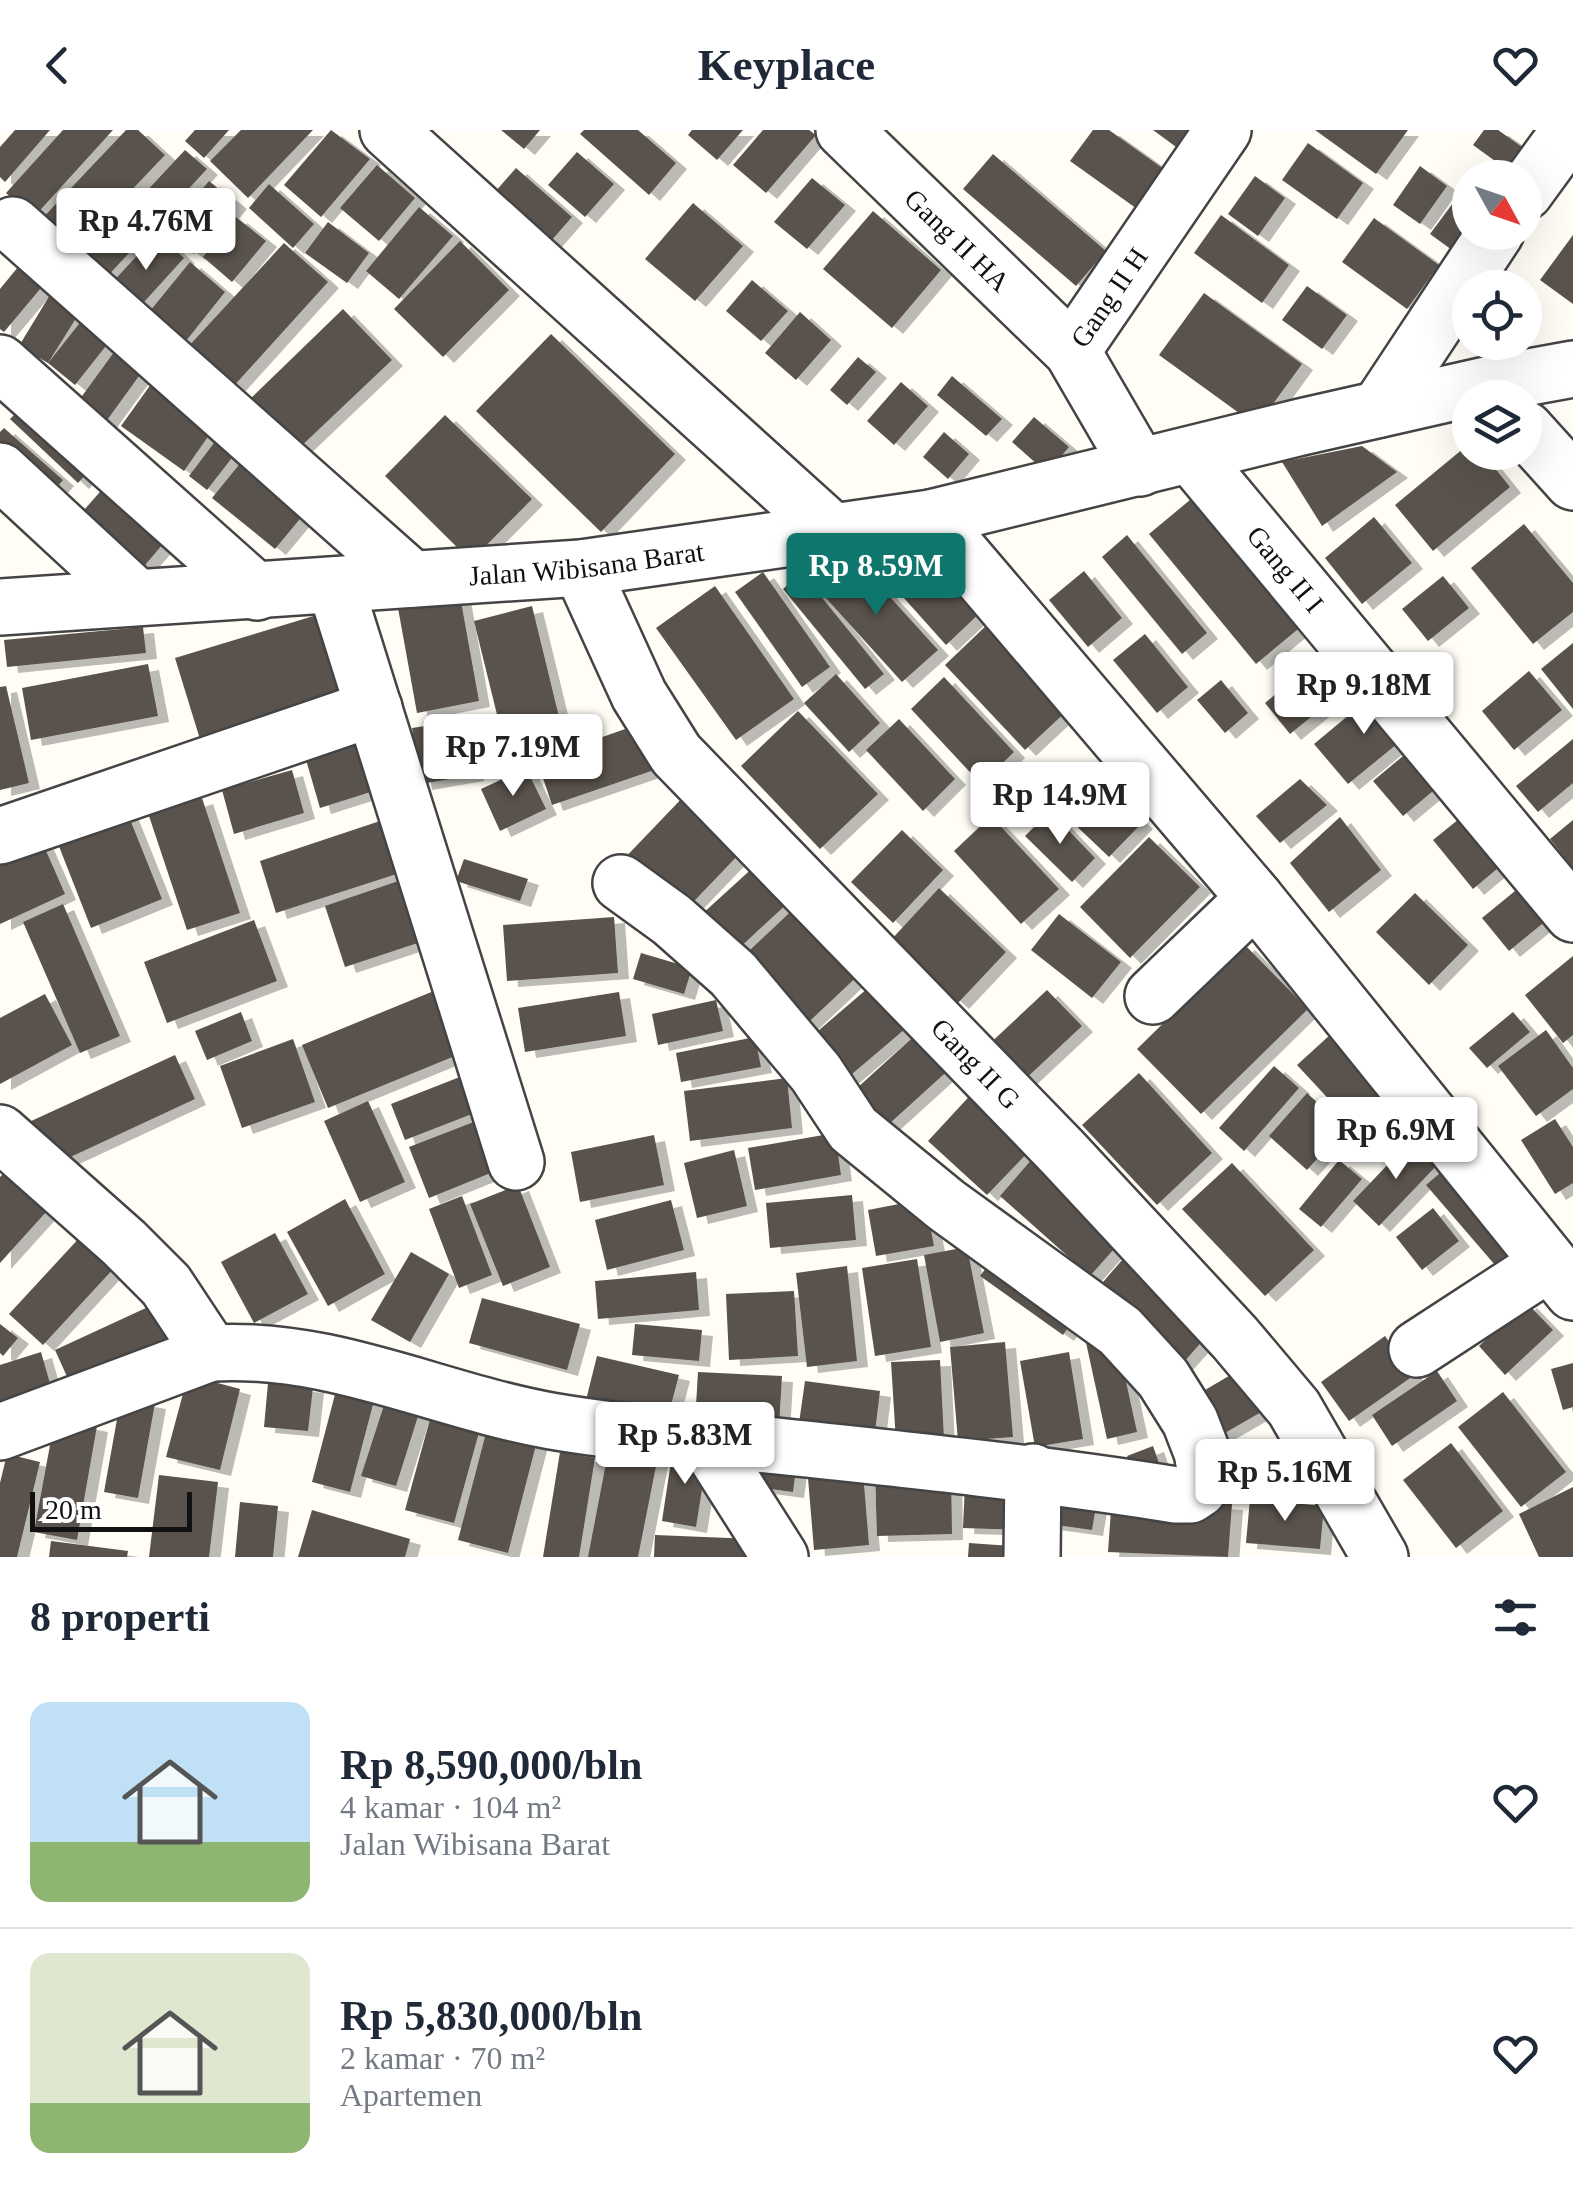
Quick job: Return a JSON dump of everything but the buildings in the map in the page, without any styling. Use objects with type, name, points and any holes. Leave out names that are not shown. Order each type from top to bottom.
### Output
[{"type":"street","points":[[388,130],[834,533]]},
{"type":"street","name":"Gang II HA","points":[[844,130],[1072,351]]},
{"type":"street","name":"Gang II H","points":[[1165,462],[1072,351],[1222,130]]},
{"type":"street","points":[[1542,169],[1570,130]]},
{"type":"street","points":[[13,224],[412,579]]},
{"type":"street","points":[[1379,409],[1484,250]]},
{"type":"street","points":[[0,363],[257,592]]},
{"type":"street","name":"Jalan Wibisana Barat","points":[[1534,380],[1573,370]]},
{"type":"street","name":"Jalan Wibisana Barat","points":[[0,606],[581,568],[834,533],[932,518],[1379,409],[1452,397]]},
{"type":"street","points":[[1542,448],[1573,482]]},
{"type":"street","name":"Gang II I","points":[[1165,462],[1573,914]]},
{"type":"street","points":[[0,472],[135,596]]},
{"type":"street","points":[[932,518],[1255,898],[1561,1277],[1417,1349]]},
{"type":"street","name":"Gang II G","points":[[581,568],[639,695],[676,754],[1064,1153],[1235,1338],[1294,1408],[1380,1557]]},
{"type":"street","points":[[335,585],[516,1162]]},
{"type":"street","points":[[0,836],[374,708]]},
{"type":"street","points":[[0,1432],[211,1353],[316,1358],[448,1398],[550,1421],[1033,1472],[1190,1495],[1199,1490],[1206,1474],[1190,1421],[1162,1378],[1120,1331],[946,1205],[853,1129],[816,1073],[733,974],[672,920],[621,883]]},
{"type":"street","points":[[1153,996],[1255,898]]},
{"type":"street","points":[[0,1133],[166,1285],[211,1353]]},
{"type":"street","points":[[705,1439],[780,1557]]},
{"type":"street","points":[[1032,1557],[1033,1472]]}]
